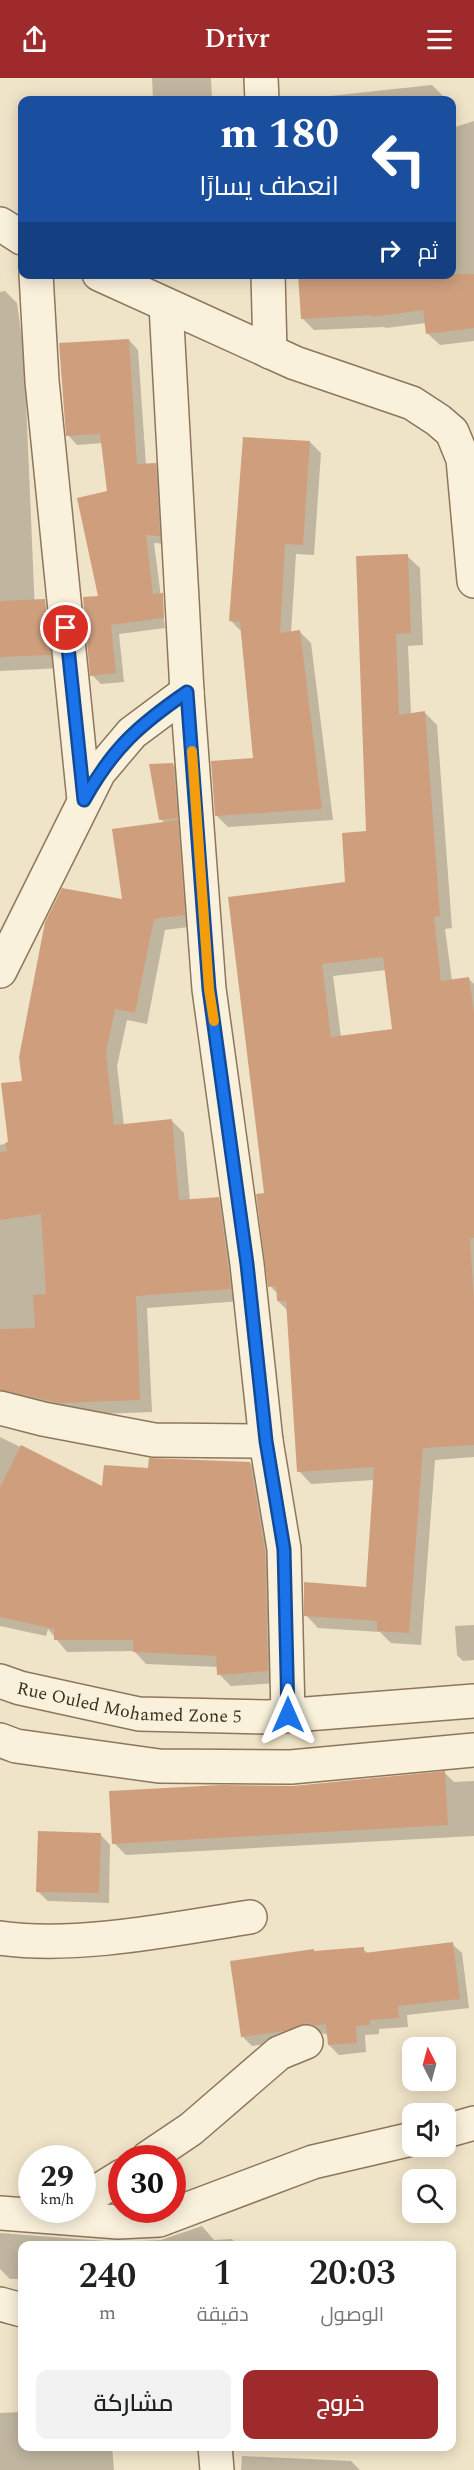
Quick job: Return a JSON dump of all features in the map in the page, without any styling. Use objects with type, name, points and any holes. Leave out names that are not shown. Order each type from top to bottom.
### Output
[{"type":"street","points":[[261,78],[262,96]]},
{"type":"street","points":[[0,224],[18,235]]},
{"type":"street","points":[[36,279],[43,393],[84,800]]},
{"type":"street","points":[[110,279],[295,363],[412,403],[438,420],[469,452],[474,581]]},
{"type":"street","points":[[268,279],[270,352]]},
{"type":"street","points":[[166,305],[187,692],[209,989],[247,1264],[266,1441],[284,1549],[288,1715]]},
{"type":"street","points":[[0,971],[99,772],[132,733],[187,692]]},
{"type":"street","points":[[0,1408],[43,1419],[154,1440],[266,1441]]},
{"type":"street","name":"Rue Ouled Mohamed Zone 5","points":[[0,1682],[139,1714],[288,1715],[474,1701]]},
{"type":"street","points":[[0,1740],[16,1746],[159,1766],[291,1767],[474,1750]]},
{"type":"street","points":[[0,1938],[43,1941],[132,1935],[250,1917]]},
{"type":"street","points":[[167,2145],[191,2129],[279,2052],[306,2042]]},
{"type":"street","points":[[456,2128],[474,2123]]},
{"type":"street","points":[[96,2216],[118,2222],[159,2220],[313,2162],[402,2141]]},
{"type":"street","points":[[0,2213],[18,2212]]},
{"type":"street","points":[[0,2304],[18,2309]]},
{"type":"street","points":[[216,2451],[218,2470]]},
{"type":"building","points":[[456,274],[474,274],[474,328],[426,334],[423,310],[373,317],[373,315],[301,319],[298,279],[456,279]]},
{"type":"building","points":[[129,339],[137,464],[156,463],[160,536],[146,535],[153,594],[163,593],[164,618],[111,625],[116,673],[90,676],[83,597],[98,596],[77,498],[107,491],[100,434],[66,436],[59,343]]},
{"type":"building","points":[[243,437],[310,441],[303,545],[285,544],[280,633],[300,630],[322,809],[215,816],[211,761],[253,758],[240,622],[229,621]]},
{"type":"building","points":[[408,554],[411,633],[396,634],[399,715],[425,711],[440,916],[434,917],[441,981],[469,977],[474,1014],[474,1238],[470,1239],[474,1301],[474,1445],[423,1448],[409,1633],[377,1631],[377,1621],[304,1616],[304,1582],[366,1587],[374,1467],[297,1472],[286,1301],[277,1301],[276,1286],[268,1287],[256,1194],[264,1193],[228,897],[345,882],[342,833],[366,831],[356,556]],"holes":[[[383,957],[392,1029],[331,1037],[322,964]]]},
{"type":"building","points":[[45,599],[51,655],[0,657],[0,601]]},
{"type":"building","points":[[173,763],[178,818],[159,820],[149,764]]},
{"type":"building","points":[[178,820],[185,915],[154,919],[135,1013],[115,1009],[106,1053],[114,1125],[172,1119],[179,1200],[219,1197],[231,1289],[136,1296],[140,1400],[60,1403],[0,1390],[0,1329],[35,1328],[33,1295],[46,1294],[41,1214],[0,1220],[0,1152],[7,1151],[5,1143],[8,1142],[1,1083],[22,1081],[19,1057],[45,922],[62,888],[122,899],[112,829]]},
{"type":"building","points":[[21,1445],[102,1486],[104,1465],[148,1468],[149,1458],[250,1462],[265,1551],[268,1671],[217,1675],[216,1656],[133,1652],[133,1640],[54,1640],[54,1629],[0,1617],[0,1487]]},
{"type":"building","points":[[445,1771],[448,1825],[112,1844],[109,1791],[220,1785],[293,1786]]},
{"type":"building","points":[[38,1831],[101,1833],[99,1893],[36,1892]]},
{"type":"building","points":[[453,1942],[460,1999],[398,2006],[399,2018],[370,2020],[370,2025],[356,2026],[357,2043],[328,2045],[326,2024],[315,2026],[308,2023],[285,2031],[241,2037],[230,1961],[314,1949],[314,1951],[364,1947],[364,1953]]},
{"type":"slow traffic","points":[[192,751],[209,989],[214,1021]]},
{"type":"route","points":[[66,628],[84,800],[99,772],[132,733],[187,692],[209,989],[247,1264],[266,1441],[284,1549],[288,1715]]}]
